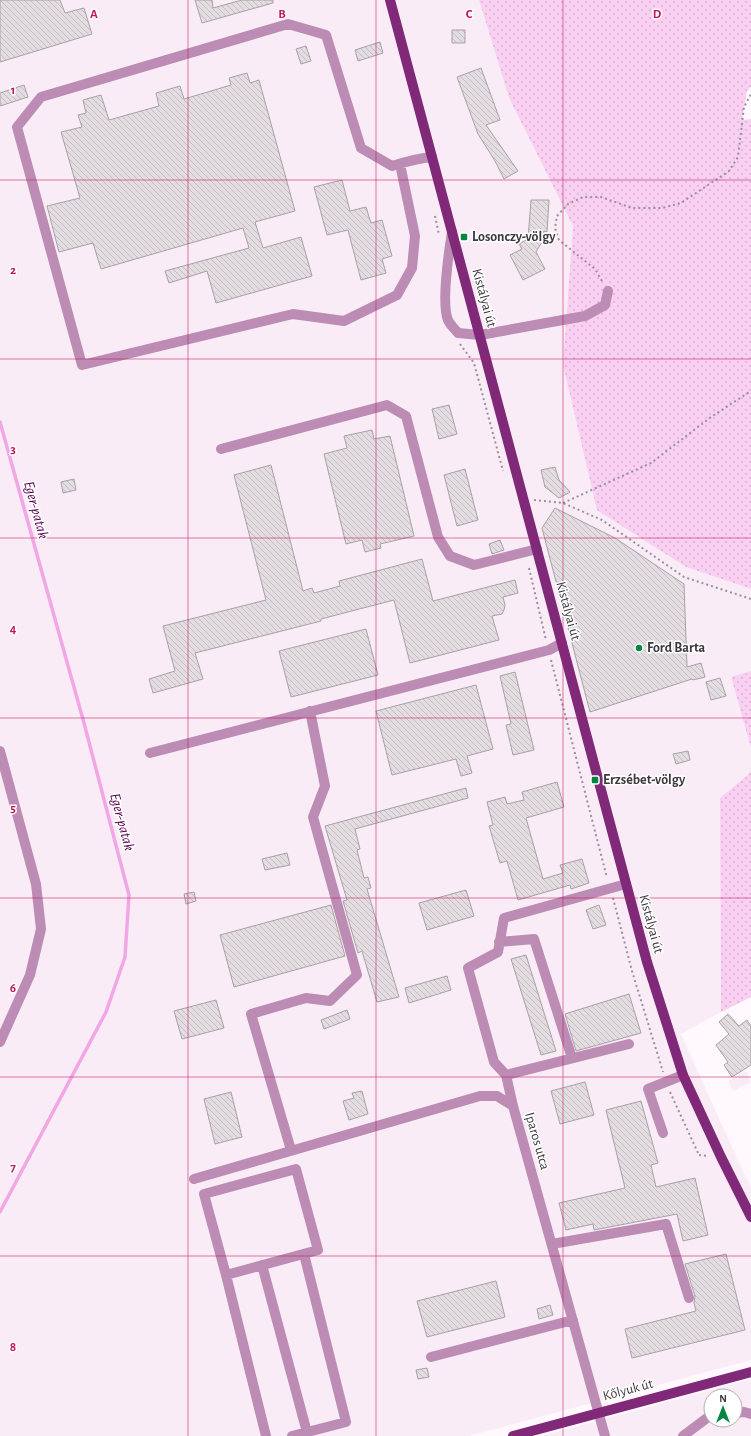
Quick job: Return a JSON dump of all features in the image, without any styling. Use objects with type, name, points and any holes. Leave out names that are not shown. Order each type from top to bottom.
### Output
[{"type":"main road","name":"Kistályai út","points":[[390,0],[647,962],[683,1075],[751,1217]]},
{"type":"main road","name":"Kőlyuk út","points":[[513,1436],[751,1372]]},
{"type":"street","points":[[400,164],[415,236],[412,268],[397,295],[344,321],[293,314],[82,365],[17,127],[41,97],[288,24],[326,35],[361,148],[392,166],[420,158],[432,157]]},
{"type":"street","points":[[452,232],[446,280],[446,307],[448,320],[458,333],[480,335],[585,316],[605,305],[608,291]]},
{"type":"street","points":[[221,449],[387,405],[406,416],[438,537],[450,556],[474,565],[536,549]]},
{"type":"street","points":[[150,753],[549,650],[562,644]]},
{"type":"street","points":[[291,1150],[250,1014],[306,998],[330,1002],[356,975],[313,817],[325,786],[310,711]]},
{"type":"street","points":[[0,751],[36,884],[41,929],[30,975],[0,1042]]},
{"type":"street","points":[[513,1106],[506,1075],[494,1062],[468,968],[498,952],[504,918],[610,887],[626,884]]},
{"type":"street","points":[[499,942],[534,938],[572,1058]]},
{"type":"street","points":[[506,1075],[630,1044]]},
{"type":"street","points":[[664,1133],[648,1089],[683,1075]]},
{"type":"street","name":"Iparos utca","points":[[194,1179],[480,1096],[497,1096],[513,1106],[605,1436]]},
{"type":"street","points":[[226,1275],[318,1250],[296,1169],[204,1194],[226,1275],[266,1436]]},
{"type":"street","points":[[552,1244],[666,1224],[689,1298]]},
{"type":"street","points":[[292,1436],[307,1434],[346,1422],[304,1254]]},
{"type":"street","points":[[262,1265],[307,1434]]},
{"type":"street","points":[[431,1357],[573,1320]]},
{"type":"street","points":[[683,1436],[703,1421]]},
{"type":"path","points":[[608,291],[595,268],[559,240],[555,228],[557,216],[568,204],[583,197],[601,197],[632,208],[662,208],[681,203],[729,171],[738,157],[744,107],[751,94]]},
{"type":"path","points":[[433,210],[439,233],[439,239]]},
{"type":"path","points":[[459,344],[474,363],[504,476]]},
{"type":"path","points":[[563,503],[651,463],[711,417],[751,391]]},
{"type":"path","points":[[523,499],[563,503],[602,520],[684,577],[751,599]]},
{"type":"path","points":[[525,552],[632,971],[666,1082],[699,1155]]},
{"type":"shaded area","points":[[0,0],[479,0],[509,98],[573,226],[563,365],[686,567],[751,589],[751,671],[731,678],[751,748],[751,772],[720,798],[721,1012],[681,1034],[751,1187],[751,1360],[469,1436],[0,1436]]},
{"type":"shaded area","points":[[479,0],[751,0],[751,87],[747,91],[742,120],[751,119],[751,589],[686,567],[597,510],[563,365],[573,226],[509,98]]},
{"type":"shaded area","points":[[751,671],[751,748],[731,677]]},
{"type":"shaded area","points":[[751,772],[751,997],[721,1012],[720,798]]},
{"type":"shaded area","points":[[746,1071],[751,1082],[733,1091],[728,1081]]},
{"type":"shaded area","points":[[751,1379],[751,1436],[541,1436],[703,1392],[703,1428],[743,1428],[743,1388],[718,1388]]},
{"type":"building","points":[[0,0],[60,0],[65,13],[84,8],[92,34],[0,62]]},
{"type":"building","points":[[195,0],[212,0],[213,8],[242,0],[273,0],[273,3],[202,23]]},
{"type":"building","points":[[452,30],[465,30],[465,43],[452,43]]},
{"type":"building","points":[[380,42],[383,53],[358,61],[355,50]]},
{"type":"building","points":[[306,46],[311,61],[301,64],[296,49]]},
{"type":"building","points":[[481,68],[500,120],[486,125],[518,171],[504,179],[495,161],[478,134],[457,77]]},
{"type":"building","points":[[247,73],[250,83],[259,80],[295,211],[255,222],[263,248],[301,237],[312,276],[216,303],[207,271],[169,283],[165,271],[249,248],[243,228],[101,269],[93,243],[59,252],[47,206],[80,198],[61,132],[82,127],[78,115],[86,113],[83,100],[101,95],[109,120],[159,106],[156,93],[180,86],[184,99],[231,85],[229,78]]},
{"type":"building","points":[[24,85],[28,97],[0,106],[0,93]]},
{"type":"building","points":[[342,180],[350,211],[366,207],[371,223],[382,220],[392,256],[382,259],[386,273],[361,280],[348,230],[327,235],[314,187]]},
{"type":"building","points":[[531,200],[549,200],[547,232],[544,231],[543,240],[536,252],[545,269],[523,280],[510,255],[522,249],[519,244],[528,239]]},
{"type":"building","points":[[449,405],[457,434],[439,439],[432,409]]},
{"type":"building","points":[[372,430],[374,439],[390,436],[414,536],[380,544],[381,548],[365,552],[362,540],[346,544],[324,454],[347,448],[344,436]]},
{"type":"building","points":[[271,465],[303,591],[312,588],[314,593],[340,586],[339,581],[422,559],[433,601],[515,580],[518,593],[503,597],[505,605],[502,614],[492,616],[499,640],[410,663],[394,600],[321,619],[321,621],[195,653],[203,679],[153,693],[149,679],[175,671],[163,626],[266,600],[234,475]]},
{"type":"building","points":[[555,467],[559,480],[570,492],[559,498],[545,487],[541,470]]},
{"type":"building","points":[[465,469],[478,520],[457,526],[444,475]]},
{"type":"building","points":[[74,479],[76,490],[63,493],[61,482]]},
{"type":"building","points":[[555,508],[615,538],[684,584],[687,667],[701,663],[705,677],[692,679],[590,712],[542,528]]},
{"type":"building","points":[[500,540],[504,550],[492,554],[489,544]]},
{"type":"building","points":[[366,629],[378,675],[291,697],[279,651]]},
{"type":"building","points":[[515,672],[534,750],[513,755],[506,725],[511,724],[500,676]]},
{"type":"building","points":[[720,678],[726,696],[711,700],[706,682]]},
{"type":"building","points":[[476,685],[493,749],[467,756],[472,773],[461,776],[456,759],[392,775],[376,711]]},
{"type":"building","points":[[688,751],[690,760],[676,764],[673,754]]},
{"type":"building","points":[[557,782],[564,807],[526,818],[543,879],[563,873],[560,865],[582,859],[589,883],[571,889],[570,885],[518,900],[507,861],[500,863],[489,826],[493,825],[487,802],[505,797],[507,804],[524,800],[522,792]]},
{"type":"building","points":[[466,788],[468,798],[355,829],[360,849],[357,850],[364,878],[368,877],[371,888],[367,889],[399,997],[377,1002],[362,951],[358,953],[343,901],[347,900],[325,826]]},
{"type":"building","points":[[287,853],[290,865],[265,870],[262,859]]},
{"type":"building","points":[[466,890],[474,916],[427,930],[419,903]]},
{"type":"building","points":[[194,892],[196,901],[186,904],[184,894]]},
{"type":"building","points":[[331,905],[345,956],[234,987],[220,935]]},
{"type":"building","points":[[599,905],[606,925],[593,929],[586,910]]},
{"type":"building","points":[[526,955],[556,1051],[541,1055],[511,959]]},
{"type":"building","points":[[447,976],[451,990],[409,1003],[405,988]]},
{"type":"building","points":[[629,994],[641,1033],[576,1051],[565,1014]]},
{"type":"building","points":[[216,1000],[224,1028],[182,1039],[174,1011]]},
{"type":"building","points":[[347,1010],[350,1019],[324,1029],[321,1020]]},
{"type":"building","points":[[728,1014],[739,1026],[747,1020],[751,1026],[751,1065],[732,1077],[724,1065],[728,1062],[716,1045],[729,1034],[719,1022]]},
{"type":"building","points":[[585,1082],[594,1115],[560,1124],[551,1091]]},
{"type":"building","points":[[362,1091],[368,1114],[349,1120],[343,1101],[354,1098],[352,1093]]},
{"type":"building","points":[[231,1092],[242,1137],[215,1144],[204,1099]]},
{"type":"building","points":[[641,1101],[658,1163],[651,1165],[656,1187],[695,1178],[708,1235],[683,1241],[677,1214],[594,1230],[593,1224],[566,1230],[559,1203],[625,1188],[606,1110]]},
{"type":"building","points":[[726,1254],[745,1330],[632,1358],[625,1329],[696,1311],[694,1303],[695,1296],[685,1264]]},
{"type":"building","points":[[496,1281],[505,1317],[427,1337],[417,1301]]},
{"type":"building","points":[[550,1305],[553,1315],[539,1319],[537,1309]]},
{"type":"building","points":[[427,1368],[429,1377],[418,1379],[416,1370]]},
{"type":"waterway","name":"Eger-patak","points":[[0,422],[84,723],[129,895],[125,957],[106,1012],[0,1212]]},
{"type":"place","name":"Losonczy-völgy","points":[[464,237]]},
{"type":"place","name":"Ford Barta","points":[[639,648]]},
{"type":"place","name":"Erzsébet-völgy","points":[[595,780]]}]
